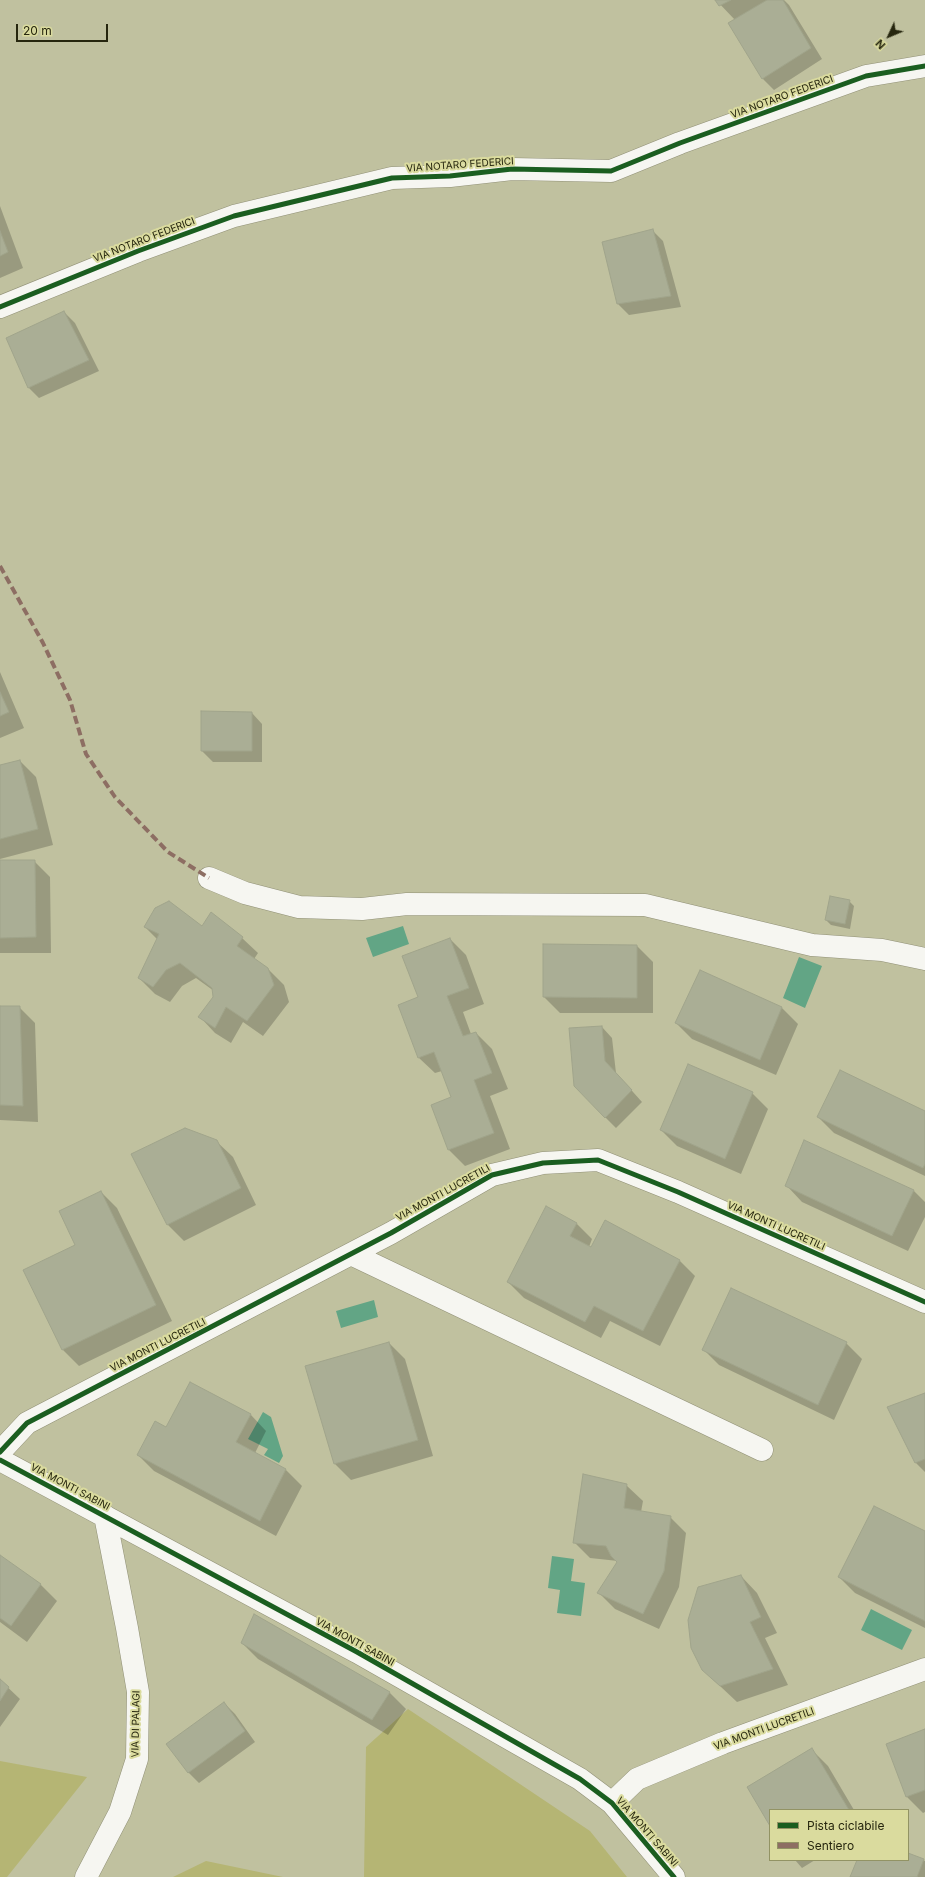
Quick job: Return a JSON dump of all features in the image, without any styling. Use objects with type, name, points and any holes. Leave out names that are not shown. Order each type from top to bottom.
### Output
[{"type":"street","name":"VIA NOTARO FEDERICI","points":[[0,307],[138,251],[234,216],[392,178],[450,176],[512,169],[611,171],[866,76],[925,66]]},
{"type":"street","points":[[209,878],[245,893],[299,907],[362,909],[407,904],[645,905],[812,945],[882,950],[925,959]]},
{"type":"street","name":"VIA MONTI LUCRETILI","points":[[0,1452],[27,1423],[351,1254],[492,1175],[543,1163],[598,1160],[678,1192],[925,1302]]},
{"type":"street","points":[[351,1254],[762,1450]]},
{"type":"street","name":"VIA MONTI SABINI","points":[[0,1460],[357,1652],[580,1779],[612,1803],[674,1877]]},
{"type":"street","name":"VIA DI PALAGI","points":[[86,1877],[120,1812],[137,1759],[138,1692],[105,1516]]},
{"type":"street","name":"VIA MONTI LUCRETILI","points":[[612,1803],[638,1779],[723,1743],[925,1669]]},
{"type":"shaded area","points":[[403,926],[409,944],[373,957],[366,938]]},
{"type":"shaded area","points":[[799,957],[822,966],[805,1008],[783,998]]},
{"type":"shaded area","points":[[374,1300],[378,1317],[341,1328],[336,1311]]},
{"type":"shaded area","points":[[263,1412],[271,1417],[283,1456],[279,1463],[264,1455],[268,1449],[248,1439]]},
{"type":"shaded area","points":[[552,1556],[574,1559],[571,1581],[585,1583],[581,1616],[557,1613],[560,1590],[548,1588]]},
{"type":"shaded area","points":[[871,1609],[912,1630],[902,1650],[861,1630]]},
{"type":"shaded area","points":[[408,1709],[590,1831],[627,1877],[364,1877],[366,1747]]},
{"type":"shaded area","points":[[0,1761],[87,1777],[7,1877],[0,1877]]},
{"type":"shaded area","points":[[206,1861],[283,1877],[173,1877]]},
{"type":"building","points":[[715,0],[731,0],[719,6]]},
{"type":"building","points":[[767,0],[783,0],[811,48],[762,79],[728,23]]},
{"type":"building","points":[[653,229],[671,296],[617,304],[602,242]]},
{"type":"building","points":[[0,231],[8,252],[0,256]]},
{"type":"building","points":[[64,311],[89,360],[28,388],[6,338]]},
{"type":"building","points":[[0,692],[9,712],[0,716]]},
{"type":"building","points":[[201,711],[252,712],[252,751],[201,751]]},
{"type":"building","points":[[20,760],[38,829],[0,839],[0,765]]},
{"type":"building","points":[[0,860],[35,860],[36,937],[0,938]]},
{"type":"building","points":[[830,896],[850,900],[845,924],[825,920]]},
{"type":"building","points":[[169,901],[202,926],[211,912],[243,937],[237,946],[268,968],[274,985],[247,1021],[226,1007],[215,1028],[198,1017],[213,997],[212,988],[180,963],[166,970],[153,987],[138,978],[159,934],[144,927],[155,908]]},
{"type":"building","points":[[450,938],[469,988],[447,996],[463,1036],[476,1032],[492,1073],[474,1080],[494,1133],[448,1150],[431,1105],[451,1097],[434,1052],[418,1058],[398,1005],[418,997],[402,956]]},
{"type":"building","points":[[543,944],[637,945],[637,998],[543,997]]},
{"type":"building","points":[[700,970],[782,1007],[760,1060],[675,1023]]},
{"type":"building","points":[[0,1006],[20,1006],[23,1106],[0,1105]]},
{"type":"building","points":[[602,1026],[605,1061],[632,1090],[605,1118],[574,1086],[569,1028]]},
{"type":"building","points":[[688,1064],[753,1092],[725,1159],[660,1130]]},
{"type":"building","points":[[840,1070],[925,1111],[925,1164],[923,1168],[817,1117]]},
{"type":"building","points":[[185,1128],[217,1140],[241,1188],[167,1225],[131,1154]]},
{"type":"building","points":[[804,1140],[914,1190],[892,1236],[785,1186]]},
{"type":"building","points":[[101,1191],[156,1305],[62,1350],[23,1270],[75,1245],[59,1211]]},
{"type":"building","points":[[546,1206],[577,1223],[570,1236],[591,1247],[605,1220],[680,1260],[643,1331],[594,1306],[585,1322],[507,1282]]},
{"type":"building","points":[[731,1288],[847,1342],[818,1405],[702,1350]]},
{"type":"building","points":[[389,1342],[418,1440],[334,1464],[305,1366]]},
{"type":"building","points":[[190,1382],[251,1414],[236,1442],[286,1469],[260,1521],[137,1455],[155,1421],[166,1427]]},
{"type":"building","points":[[925,1393],[925,1459],[915,1463],[887,1407]]},
{"type":"building","points":[[583,1474],[627,1484],[624,1508],[671,1516],[664,1571],[643,1614],[597,1593],[617,1562],[611,1556],[606,1546],[573,1543]]},
{"type":"building","points":[[874,1506],[925,1531],[925,1621],[838,1577]]},
{"type":"building","points":[[0,1555],[41,1584],[11,1626],[0,1618]]},
{"type":"building","points":[[741,1575],[761,1617],[750,1622],[773,1669],[720,1686],[702,1670],[691,1648],[688,1620],[698,1587]]},
{"type":"building","points":[[254,1614],[390,1692],[372,1720],[241,1643]]},
{"type":"building","points":[[0,1679],[9,1687],[0,1701]]},
{"type":"building","points":[[224,1702],[245,1731],[188,1773],[166,1744]]},
{"type":"building","points":[[925,1729],[925,1790],[906,1797],[886,1744]]},
{"type":"building","points":[[812,1748],[848,1809],[769,1809],[769,1824],[747,1787]]},
{"type":"building","points":[[909,1853],[924,1859],[917,1877],[850,1877],[857,1861],[909,1861]]},
{"type":"marked path","points":[[0,566],[43,643],[70,700],[86,754],[115,797],[168,852],[209,878]]},
{"type":"cycle path","points":[[0,307],[138,251],[234,216],[392,178],[450,176],[512,169],[611,171],[680,143],[866,76],[925,66]]},
{"type":"cycle path","points":[[0,1452],[27,1423],[391,1233],[492,1175],[543,1163],[598,1160],[678,1192],[925,1302]]},
{"type":"cycle path","points":[[0,1460],[357,1652],[580,1779],[612,1803],[674,1877]]}]
